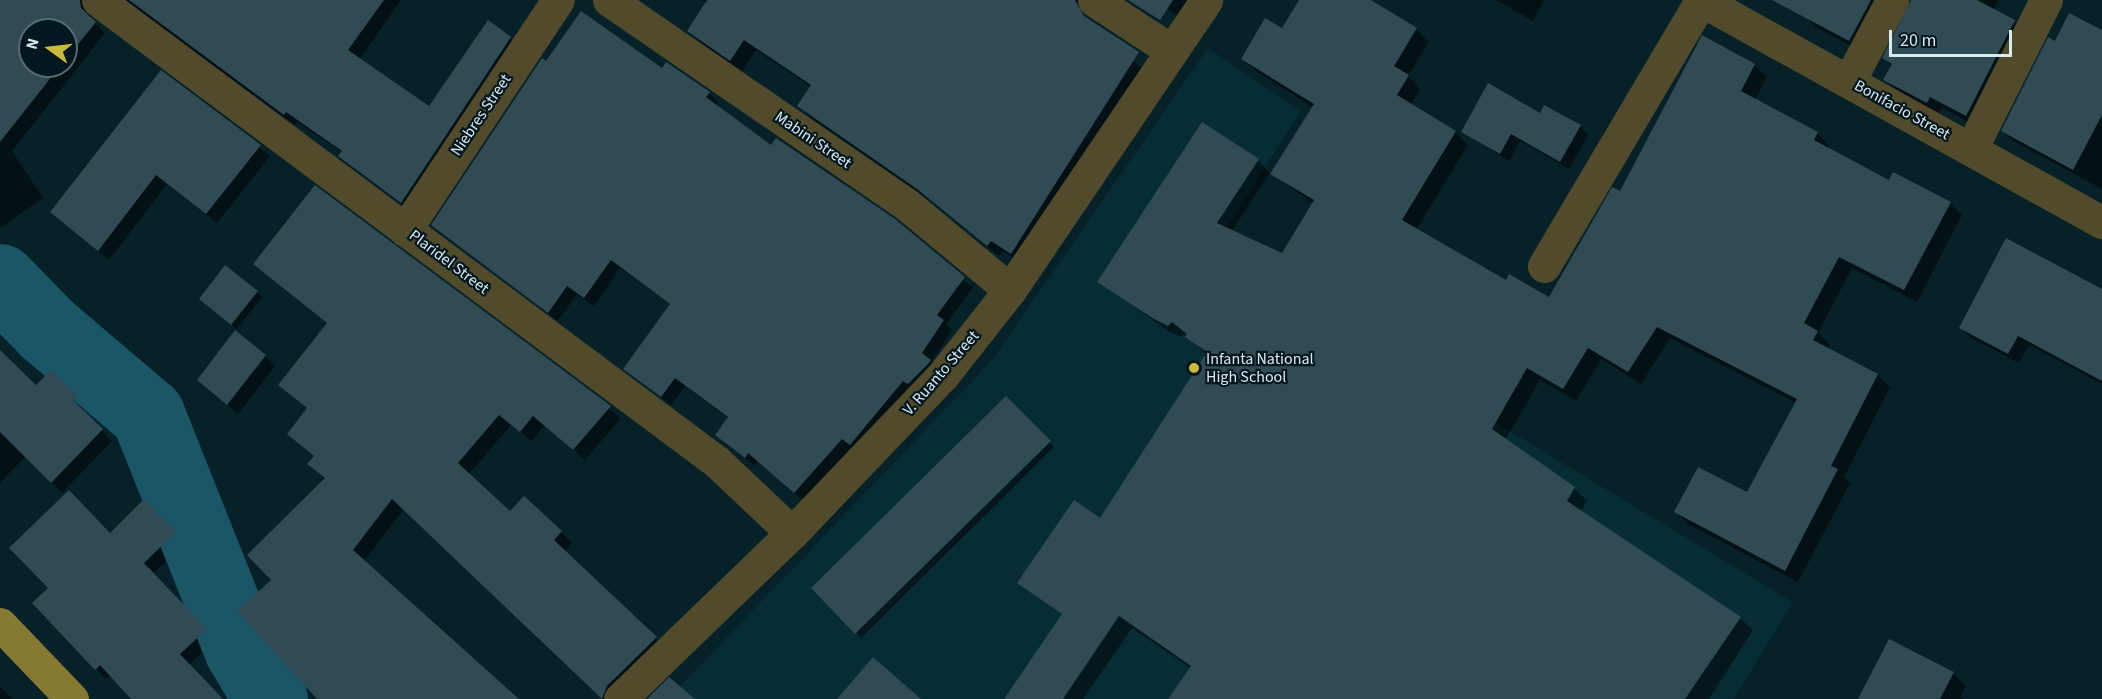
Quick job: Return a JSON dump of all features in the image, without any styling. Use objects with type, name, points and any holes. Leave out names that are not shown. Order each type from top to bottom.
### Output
[{"type":"main road","points":[[0,624],[72,699]]},
{"type":"street","name":"Plaridel Street","points":[[98,0],[717,462],[792,532]]},
{"type":"street","name":"Niebres Street","points":[[405,230],[558,0]]},
{"type":"street","name":"Mabini Street","points":[[609,0],[906,204],[1010,290]]},
{"type":"street","points":[[1094,0],[1172,51]]},
{"type":"street","name":"V. Ruanto Street","points":[[620,699],[792,532],[943,375],[1010,290],[1206,0]]},
{"type":"street","points":[[1544,266],[1701,0]]},
{"type":"street","name":"Bonifacio Street","points":[[1701,0],[2102,222]]},
{"type":"street","points":[[1849,81],[1892,0]]},
{"type":"street","points":[[1971,149],[2046,0]]},
{"type":"shaded area","name":"Infanta National High School","points":[[1208,48],[1301,111],[1200,269],[1420,377],[1793,602],[1734,699],[668,699],[992,360]]},
{"type":"building","points":[[0,0],[80,0],[81,8],[96,22],[78,44],[78,18],[18,18],[18,78],[51,78],[0,142]]},
{"type":"building","points":[[129,0],[384,0],[348,50],[429,106],[488,20],[511,37],[401,203],[338,156],[342,151],[286,112],[284,115]]},
{"type":"building","points":[[707,0],[1075,0],[1084,16],[1139,52],[1011,254],[991,241],[987,246],[917,189],[797,106],[811,85],[744,40],[730,61],[687,31]]},
{"type":"building","points":[[1128,0],[1173,0],[1160,20]]},
{"type":"building","points":[[1299,0],[1371,0],[1417,28],[1394,66],[1409,75],[1397,95],[1456,131],[1402,220],[1506,280],[1509,274],[1549,297],[1612,187],[1620,191],[1702,35],[1755,64],[1741,91],[1818,132],[1814,140],[1889,180],[1893,172],[1951,202],[1904,290],[1839,257],[1804,323],[1818,331],[1813,340],[1878,374],[1831,466],[1838,469],[1785,571],[1674,512],[1698,467],[1747,492],[1797,399],[1657,327],[1628,372],[1588,348],[1563,389],[1527,368],[1492,429],[1575,487],[1567,501],[1741,617],[1685,699],[1168,699],[1191,666],[1119,616],[1063,699],[1004,699],[1062,614],[1017,583],[1074,500],[1100,518],[1207,352],[1185,337],[1187,334],[1172,322],[1168,326],[1154,319],[1097,282],[1202,122],[1259,159],[1217,223],[1282,253],[1314,200],[1270,174],[1314,104],[1241,59],[1265,18],[1282,28]]},
{"type":"building","points":[[1772,0],[1871,0],[1849,41]]},
{"type":"building","points":[[1911,0],[1977,0],[2015,20],[1966,116],[1930,97],[1927,103],[1883,80],[1892,64],[1882,58]]},
{"type":"building","points":[[581,11],[662,68],[666,62],[710,92],[706,97],[771,145],[776,138],[895,219],[965,277],[937,315],[944,320],[922,353],[931,360],[929,363],[908,384],[903,381],[850,445],[842,439],[794,493],[748,453],[745,458],[715,435],[728,417],[675,378],[661,397],[623,369],[670,304],[611,260],[584,298],[567,286],[548,313],[431,225],[542,58],[546,61]]},
{"type":"building","points":[[2069,13],[2102,30],[2102,115],[2073,170],[2001,131],[2048,37],[2055,41]]},
{"type":"building","points":[[161,70],[261,145],[206,214],[156,175],[98,251],[50,212]]},
{"type":"building","points":[[1488,83],[1540,113],[1544,105],[1581,125],[1560,162],[1511,134],[1500,154],[1461,132]]},
{"type":"building","points":[[315,185],[611,406],[573,450],[533,416],[520,432],[499,415],[458,463],[510,511],[524,496],[562,531],[554,540],[657,637],[607,686],[602,699],[392,499],[353,550],[519,699],[317,699],[237,611],[271,580],[247,555],[325,478],[307,464],[314,456],[287,434],[307,408],[278,385],[327,323],[253,264]]},
{"type":"building","points":[[2006,238],[2102,289],[2102,381],[2018,336],[2008,354],[1959,328]]},
{"type":"building","points":[[225,265],[258,291],[231,325],[199,299]]},
{"type":"building","points":[[235,330],[266,355],[227,405],[197,380]]},
{"type":"building","points":[[0,350],[36,385],[51,370],[78,396],[73,400],[103,429],[51,483],[0,432]]},
{"type":"building","points":[[1006,396],[1051,441],[855,634],[811,588]]},
{"type":"building","points":[[69,490],[110,533],[144,499],[176,532],[144,563],[207,629],[180,654],[223,699],[131,699],[100,665],[95,670],[32,603],[48,588],[9,548]]},
{"type":"building","points":[[1889,639],[1954,672],[1940,699],[1858,699]]},
{"type":"building","points":[[873,657],[921,699],[837,699]]},
{"type":"building","points":[[669,677],[695,699],[647,699]]},
{"type":"waterway","points":[[0,281],[48,330],[148,415],[242,651],[271,699]]},
{"type":"place","name":"Infanta National High School","points":[[1194,368]]}]
